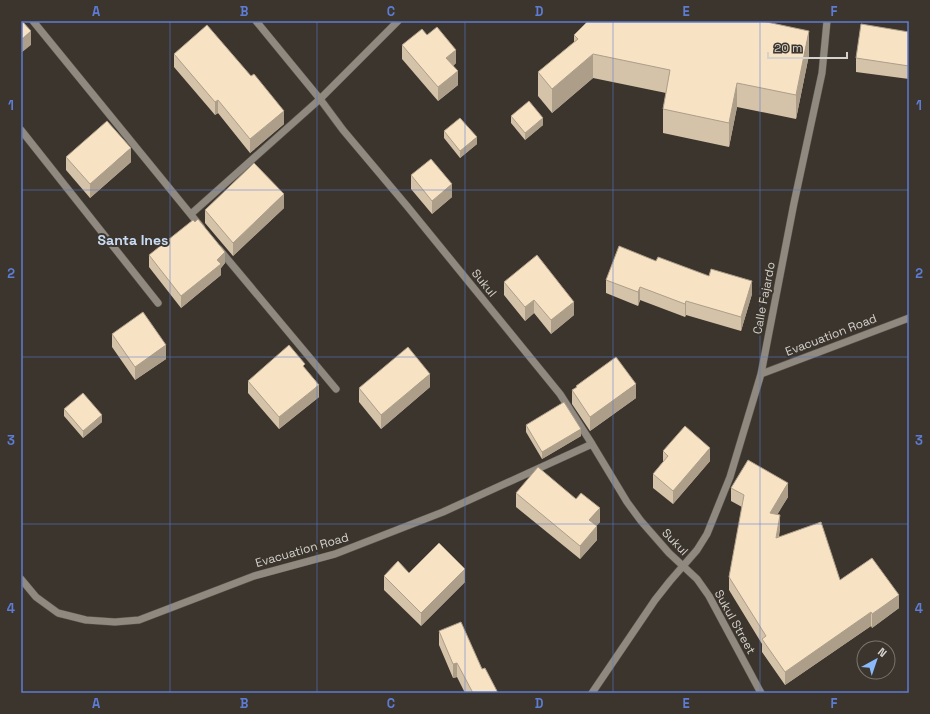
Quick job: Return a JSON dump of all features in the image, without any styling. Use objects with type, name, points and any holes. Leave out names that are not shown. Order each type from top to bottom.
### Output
[{"type":"street","points":[[33,21],[206,232]]},
{"type":"street","name":"Sukul","points":[[256,21],[320,99],[343,130],[560,394],[627,502],[641,521],[669,553],[683,566]]},
{"type":"street","points":[[191,214],[320,99],[398,21]]},
{"type":"street","name":"Calle Fajardo","points":[[592,693],[655,600],[697,550],[707,534],[719,508],[730,477],[761,374],[794,203],[822,74],[827,21]]},
{"type":"street","points":[[21,130],[158,303]]},
{"type":"street","points":[[216,244],[336,389]]},
{"type":"street","name":"Evacuation Road","points":[[761,374],[909,318]]},
{"type":"street","name":"Evacuation Road","points":[[21,579],[36,597],[58,613],[86,620],[115,622],[140,620],[254,576],[335,554],[443,512],[592,444]]},
{"type":"street","name":"Sukul Street","points":[[683,566],[697,579],[709,596],[761,693]]},
{"type":"building","points":[[21,21],[31,31],[21,40]]},
{"type":"building","points":[[588,21],[762,21],[809,31],[796,95],[737,83],[729,123],[663,109],[670,70],[593,54],[552,89],[538,72],[578,39],[574,35]]},
{"type":"building","points":[[861,24],[909,32],[909,66],[856,58]]},
{"type":"building","points":[[207,25],[251,76],[254,74],[284,111],[250,139],[218,100],[215,102],[174,54]]},
{"type":"building","points":[[437,27],[456,50],[446,58],[458,71],[438,87],[402,45],[422,29],[427,35]]},
{"type":"building","points":[[529,101],[543,118],[525,133],[511,116]]},
{"type":"building","points":[[460,118],[477,137],[460,151],[444,131]]},
{"type":"building","points":[[107,121],[131,148],[90,184],[66,157]]},
{"type":"building","points":[[431,159],[452,184],[432,201],[411,175]]},
{"type":"building","points":[[254,163],[284,194],[233,243],[205,210]]},
{"type":"building","points":[[198,219],[225,252],[217,260],[221,264],[181,296],[149,255],[193,220],[195,222]]},
{"type":"building","points":[[619,246],[656,261],[658,257],[709,276],[711,269],[752,281],[741,317],[686,301],[685,304],[640,287],[638,292],[606,280]]},
{"type":"building","points":[[537,255],[574,302],[551,320],[534,300],[525,307],[504,282]]},
{"type":"building","points":[[143,312],[166,345],[135,367],[112,334]]},
{"type":"building","points":[[289,345],[305,364],[303,366],[319,385],[279,417],[248,381]]},
{"type":"building","points":[[408,347],[430,374],[381,415],[359,388]]},
{"type":"building","points":[[616,357],[636,384],[590,417],[572,390]]},
{"type":"building","points":[[83,393],[102,415],[83,431],[64,409]]},
{"type":"building","points":[[564,402],[581,429],[542,452],[526,425]]},
{"type":"building","points":[[685,426],[710,448],[673,491],[653,474],[668,456],[663,451]]},
{"type":"building","points":[[748,460],[788,483],[770,513],[780,515],[776,538],[821,522],[840,580],[872,558],[899,595],[872,614],[871,612],[785,672],[762,639],[766,636],[729,577],[744,495],[731,488]]},
{"type":"building","points":[[538,467],[576,499],[581,493],[600,508],[589,520],[597,526],[580,546],[516,493]]},
{"type":"building","points":[[439,543],[465,569],[421,613],[384,576],[398,561],[409,573]]},
{"type":"building","points":[[461,622],[482,669],[485,668],[498,693],[473,693],[457,663],[453,664],[439,631]]},
{"type":"district","name":"Santa Ines","points":[[133,240]]}]
